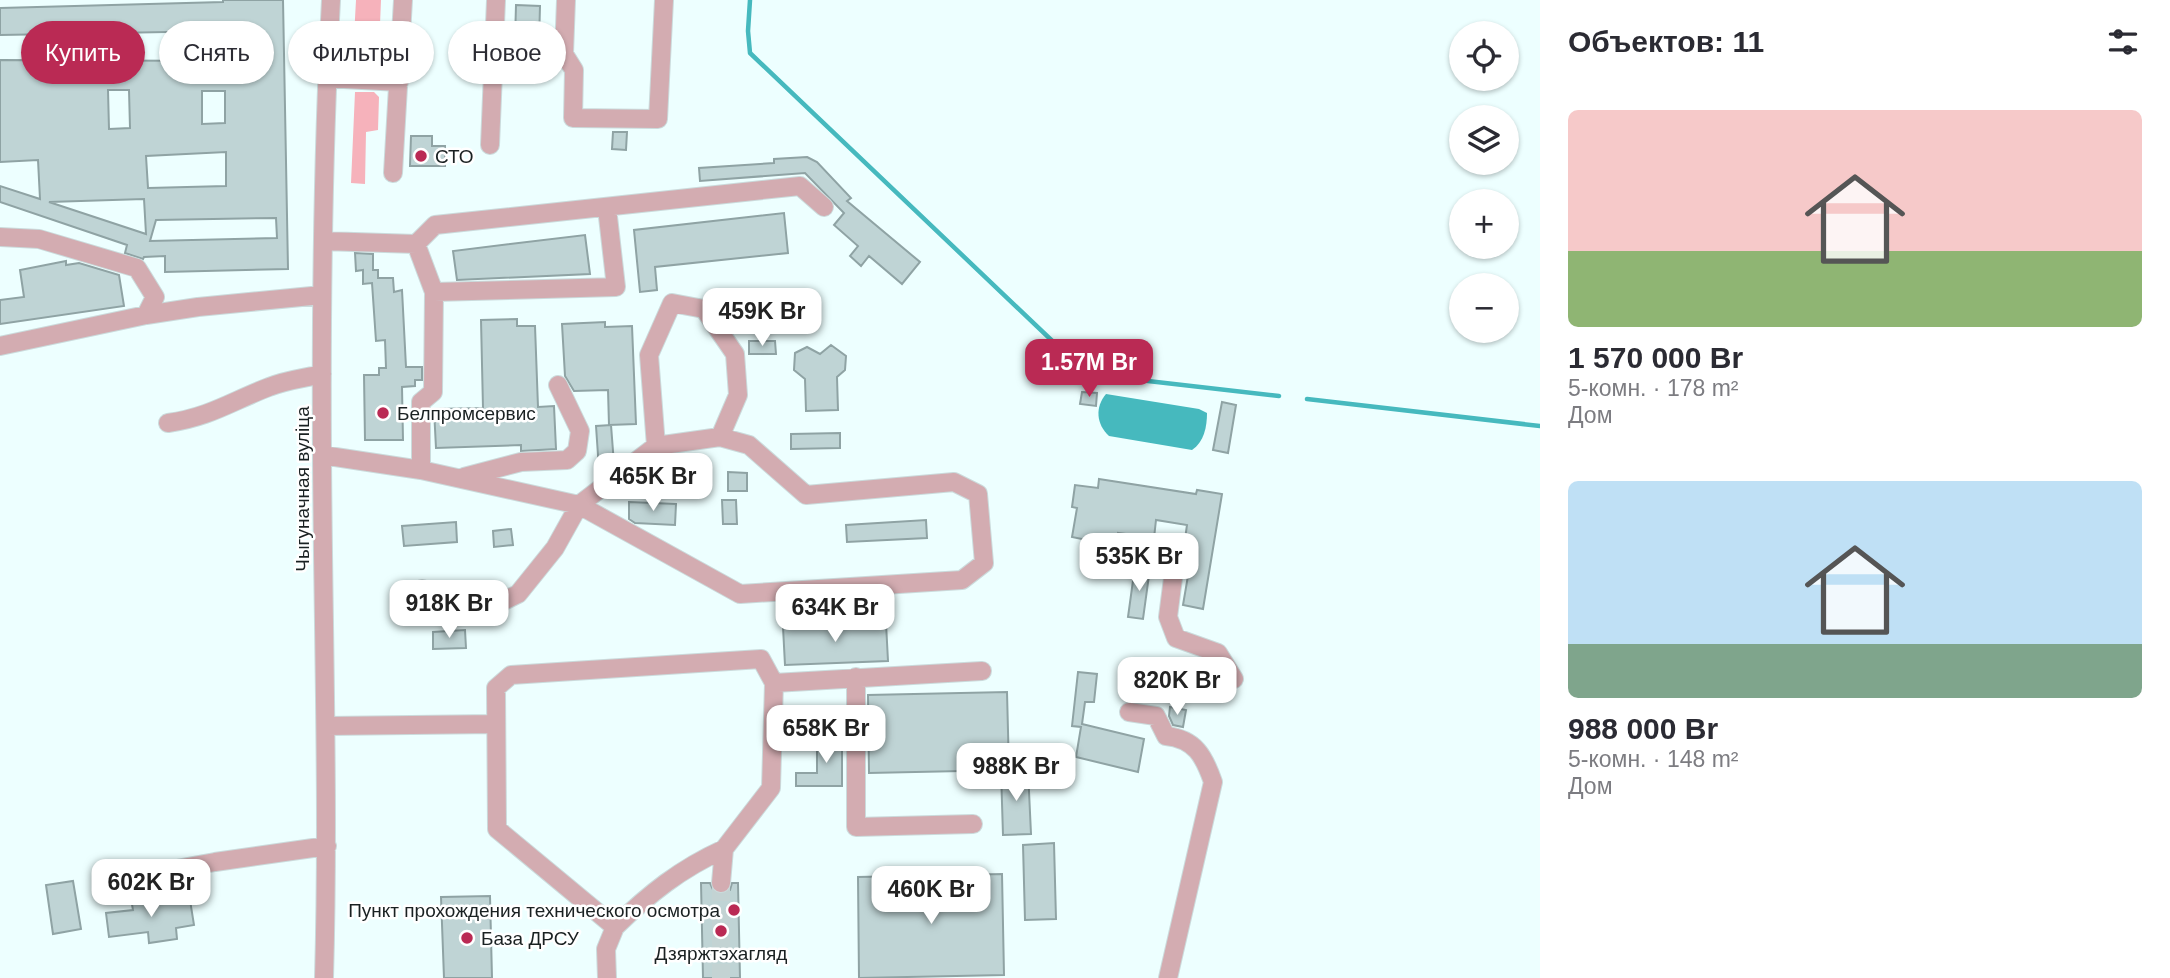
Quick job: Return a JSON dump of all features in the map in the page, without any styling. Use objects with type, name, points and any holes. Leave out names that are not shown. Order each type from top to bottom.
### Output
[{"type":"street","name":"Чыгуначная вуліца","points":[[330,21],[331,0]]},
{"type":"street","points":[[402,21],[403,0]]},
{"type":"street","points":[[490,145],[496,0]]},
{"type":"street","points":[[566,0],[564,54],[574,69],[573,118],[658,119],[664,0]]},
{"type":"street","name":"Чыгуначная вуліца","points":[[324,978],[327,846],[322,374],[327,84]]},
{"type":"street","points":[[393,173],[399,84]]},
{"type":"street","points":[[323,241],[416,244],[435,225],[800,187],[824,207]]},
{"type":"street","points":[[434,292],[617,287],[607,208]]},
{"type":"street","points":[[0,237],[39,239],[137,268],[155,297],[146,315]]},
{"type":"street","points":[[416,244],[434,292],[433,392],[421,402],[421,470]]},
{"type":"street","points":[[0,346],[146,315],[198,307],[323,295]]},
{"type":"street","points":[[656,446],[649,355],[672,303],[704,309],[734,354],[738,395],[720,437]]},
{"type":"street","points":[[168,423],[194,419],[232,405],[270,386],[322,374]]},
{"type":"street","points":[[460,478],[521,463],[567,460],[577,451],[580,431],[558,385]]},
{"type":"street","points":[[322,455],[421,470],[579,505],[740,594],[962,580],[984,563],[978,494],[954,482],[806,495],[749,445],[720,437],[656,446],[579,505],[555,548],[518,594],[493,606],[457,609],[436,604],[422,589]]},
{"type":"street","points":[[1177,547],[1168,617],[1176,638],[1218,653],[1234,679]]},
{"type":"street","points":[[607,978],[606,948],[615,927],[646,897],[693,863],[724,849],[771,788],[774,683],[761,659],[511,675],[496,688],[497,829],[615,927]]},
{"type":"street","points":[[774,683],[982,671]]},
{"type":"street","points":[[856,677],[856,827],[973,824]]},
{"type":"street","points":[[1129,712],[1156,716],[1166,736],[1182,737],[1205,759],[1213,782],[1168,978]]},
{"type":"street","points":[[326,726],[496,724]]},
{"type":"street","points":[[133,877],[327,846]]},
{"type":"street","points":[[720,883],[724,849]]},
{"type":"shaded area","points":[[356,0],[381,0],[380,21],[355,21]]},
{"type":"shaded area","points":[[355,92],[374,92],[379,97],[378,130],[366,132],[365,184],[351,183]]},
{"type":"water","points":[[1106,394],[1199,409],[1207,413],[1202,438],[1192,450],[1109,436],[1098,415]]},
{"type":"building","points":[[283,0],[288,269],[165,272],[165,256],[143,259],[125,253],[127,245],[0,202],[0,186],[40,199],[38,160],[0,162],[0,60],[21,60],[21,84],[145,84],[145,61],[159,61],[159,84],[274,84],[274,21],[159,21],[159,32],[145,32],[145,21],[21,21],[21,35],[0,35],[0,8]],"holes":[[[108,90],[129,90],[130,128],[109,129]],[[202,91],[225,91],[225,123],[202,124]],[[226,152],[226,186],[148,188],[146,156]],[[144,199],[146,234],[49,202]],[[276,218],[277,238],[150,241],[156,220]]]},
{"type":"building","points":[[516,5],[540,6],[540,21],[516,21]]},
{"type":"building","points":[[613,132],[627,132],[626,150],[612,149]]},
{"type":"building","name":"СТО","points":[[411,136],[432,136],[432,146],[445,146],[445,166],[410,166]]},
{"type":"building","points":[[807,157],[817,162],[851,198],[847,201],[920,262],[902,284],[869,256],[861,266],[850,256],[858,246],[834,225],[844,213],[805,173],[700,181],[699,168],[774,163],[774,159]]},
{"type":"building","points":[[784,213],[788,253],[655,267],[657,290],[640,292],[634,230]]},
{"type":"building","points":[[585,235],[590,274],[457,280],[453,251]]},
{"type":"building","points":[[355,253],[373,254],[373,270],[378,270],[378,278],[393,278],[394,292],[402,290],[406,367],[422,367],[422,380],[415,380],[415,386],[402,387],[403,440],[365,440],[364,375],[379,375],[379,368],[386,368],[385,340],[376,341],[372,283],[363,284],[363,270],[356,271]]},
{"type":"building","points":[[66,261],[66,265],[79,263],[119,275],[124,306],[0,324],[0,300],[24,297],[20,270]]},
{"type":"building","points":[[517,319],[517,326],[535,326],[538,407],[554,406],[556,449],[521,451],[521,445],[436,448],[434,409],[483,408],[481,320]]},
{"type":"building","points":[[605,322],[605,327],[632,326],[636,424],[609,425],[608,390],[574,391],[565,376],[562,324]]},
{"type":"building","points":[[749,341],[775,341],[776,354],[749,354]]},
{"type":"building","points":[[831,345],[846,356],[845,370],[837,377],[838,410],[806,411],[805,379],[794,370],[795,353],[807,347],[820,354]]},
{"type":"building","points":[[1082,392],[1097,393],[1096,406],[1080,404]]},
{"type":"building","points":[[1222,402],[1236,405],[1228,453],[1213,450]]},
{"type":"building","points":[[611,425],[614,464],[599,470],[596,426]]},
{"type":"building","points":[[840,433],[840,448],[791,449],[791,434]]},
{"type":"building","points":[[728,472],[747,473],[747,491],[728,491]]},
{"type":"building","points":[[1099,479],[1196,494],[1197,490],[1222,494],[1203,609],[1183,605],[1189,570],[1186,569],[1187,525],[1156,520],[1154,538],[1118,533],[1116,546],[1072,537],[1077,508],[1072,507],[1075,485],[1098,488]]},
{"type":"building","points":[[722,500],[736,500],[737,524],[723,524]]},
{"type":"building","points":[[629,502],[676,504],[675,525],[635,523],[629,519]]},
{"type":"building","points":[[926,520],[927,538],[847,542],[846,525]]},
{"type":"building","points":[[456,522],[457,542],[404,546],[402,526]]},
{"type":"building","points":[[511,529],[513,545],[494,547],[493,531]]},
{"type":"building","points":[[1135,566],[1150,568],[1143,619],[1128,617]]},
{"type":"building","points":[[886,623],[888,661],[785,665],[783,627]]},
{"type":"building","points":[[465,630],[466,648],[433,649],[433,632]]},
{"type":"building","points":[[1078,672],[1097,674],[1094,702],[1085,702],[1082,724],[1144,739],[1138,772],[1076,757],[1081,727],[1072,726]]},
{"type":"building","points":[[1007,692],[1009,770],[869,773],[868,695]]},
{"type":"building","points":[[1170,707],[1186,710],[1183,727],[1173,725],[1169,716]]},
{"type":"building","points":[[820,736],[842,736],[842,786],[796,786],[796,773],[817,773],[817,747],[820,747]]},
{"type":"building","points":[[1028,770],[1031,834],[1003,835],[1001,771]]},
{"type":"building","points":[[1054,843],[1056,919],[1025,920],[1023,845]]},
{"type":"building","points":[[1002,874],[1004,975],[859,978],[858,877]]},
{"type":"building","points":[[73,881],[81,929],[53,934],[46,885]]},
{"type":"building","name":"Дзяржтэхагляд","points":[[701,883],[710,883],[714,892],[721,894],[730,890],[732,883],[738,883],[740,978],[703,978]]},
{"type":"building","points":[[158,896],[159,904],[190,900],[194,925],[176,928],[177,939],[149,943],[148,932],[109,937],[106,913],[133,910],[131,899]]},
{"type":"building","name":"База ДРСУ","points":[[490,896],[492,978],[444,978],[441,897]]},
{"type":"waterway","points":[[750,0],[750,53],[1087,374],[1279,396]]},
{"type":"waterway","points":[[1307,399],[1540,426]]},
{"type":"tunnel","points":[[721,883],[721,978]]},
{"type":"place","name":"СТО","points":[[421,156]]},
{"type":"place","name":"Белпромсервис","points":[[383,413]]},
{"type":"place","name":"Пункт прохождения технического осмотра","points":[[734,910]]},
{"type":"place","name":"Дзяржтэхагляд","points":[[721,931]]},
{"type":"place","name":"База ДРСУ","points":[[467,938]]}]
